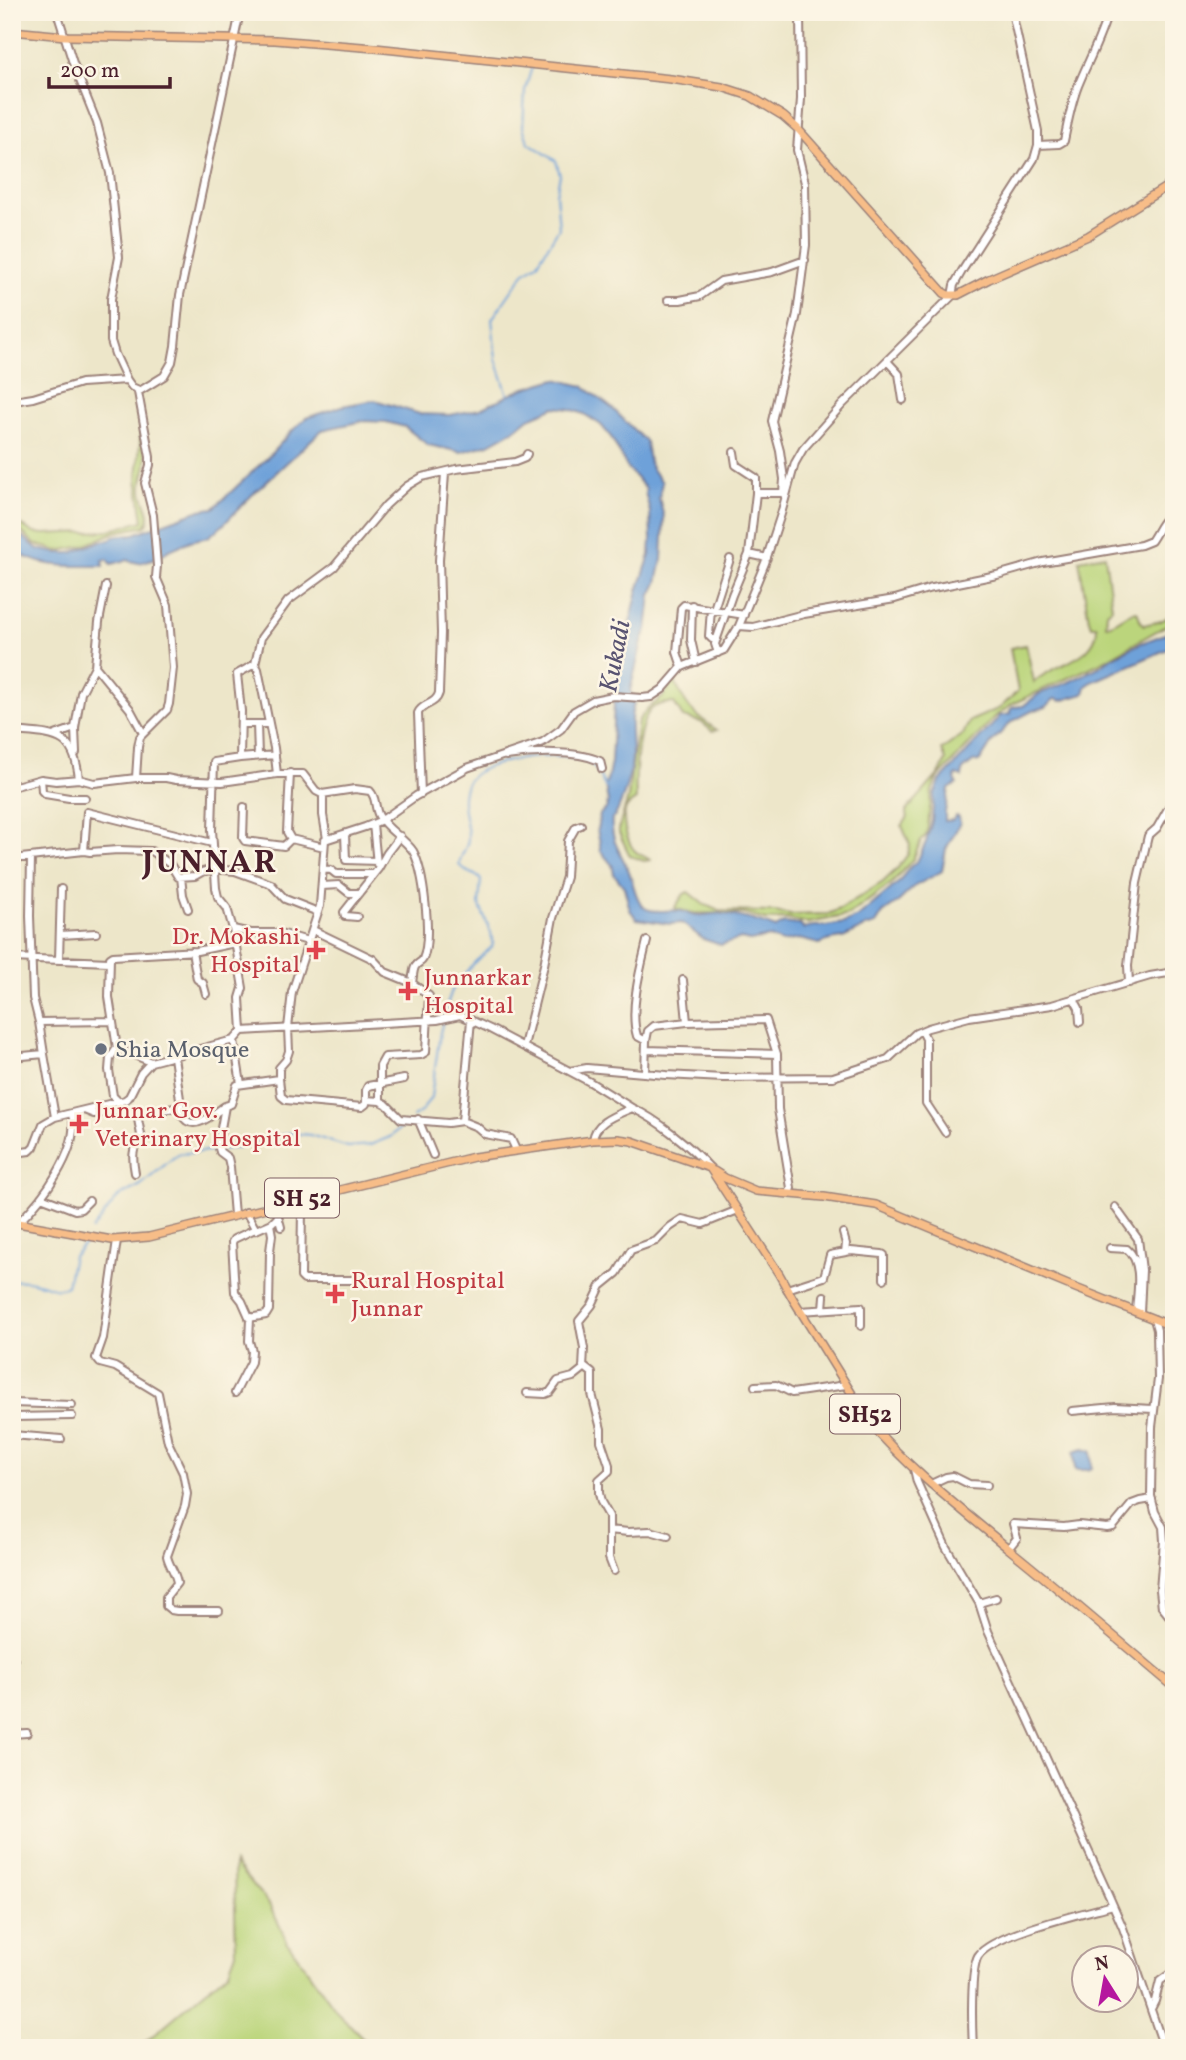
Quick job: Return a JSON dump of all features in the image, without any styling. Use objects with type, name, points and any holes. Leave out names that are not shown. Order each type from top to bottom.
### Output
[{"type":"main road","points":[[12,31],[65,36],[235,38],[375,48],[671,79],[722,88],[750,96],[783,116],[798,129],[944,293],[953,296],[1096,232],[1174,182]]},
{"type":"main road","points":[[593,1140],[618,1139],[632,1142],[710,1168],[725,1178],[765,1193],[876,1205],[1174,1327]]},
{"type":"main road","name":"SH 52","points":[[15,1222],[117,1240],[149,1237],[474,1157],[593,1140]]},
{"type":"main road","name":"SH52","points":[[710,1168],[870,1423],[931,1484],[1174,1687]]},
{"type":"street","points":[[57,12],[96,123],[110,173],[119,257],[111,299],[110,331],[115,354],[127,380],[132,387],[139,390],[164,376],[172,362],[182,285],[240,12]]},
{"type":"street","points":[[785,492],[780,450],[772,421],[797,314],[805,260],[804,183],[797,150],[801,99],[800,12]]},
{"type":"street","points":[[327,839],[382,820],[421,793],[467,768],[543,742],[561,729],[574,711],[593,699],[613,696],[648,698],[657,693],[682,667],[726,648],[739,626],[767,558],[785,492],[803,449],[842,405],[953,296],[954,285],[1034,159],[1038,145],[1036,121],[1012,12]]},
{"type":"street","points":[[1038,145],[1059,144],[1064,141],[1070,109],[1103,31],[1108,12]]},
{"type":"street","points":[[668,300],[700,296],[721,281],[762,274],[805,260]]},
{"type":"street","points":[[887,361],[899,374],[903,400]]},
{"type":"street","points":[[14,401],[81,383],[127,380]]},
{"type":"street","points":[[136,778],[138,747],[143,733],[167,710],[173,668],[168,605],[156,573],[153,514],[145,483],[150,457],[139,390]]},
{"type":"street","points":[[718,653],[716,639],[750,554],[756,493],[756,478],[736,465],[734,452]]},
{"type":"street","points":[[277,774],[269,723],[255,664],[261,638],[288,601],[334,567],[386,505],[407,486],[422,477],[466,467],[514,462],[525,458],[527,454]]},
{"type":"street","points":[[421,793],[418,713],[420,708],[436,700],[439,693],[439,560],[444,473]]},
{"type":"street","points":[[756,493],[785,492]]},
{"type":"street","points":[[739,626],[753,626],[804,614],[895,599],[1043,562],[1141,545],[1152,541],[1160,524],[1174,513]]},
{"type":"street","points":[[750,554],[767,558]]},
{"type":"street","points":[[716,639],[709,636],[713,609],[730,559]]},
{"type":"street","points":[[79,779],[74,747],[75,728],[81,693],[95,666],[106,586]]},
{"type":"street","points":[[682,667],[677,652],[681,608],[684,605],[744,615]]},
{"type":"street","points":[[692,606],[691,640],[696,662]]},
{"type":"street","points":[[240,758],[241,724],[237,674],[255,664]]},
{"type":"street","points":[[95,666],[130,709],[143,733]]},
{"type":"street","points":[[241,724],[269,723]]},
{"type":"street","points":[[257,724],[258,756]]},
{"type":"street","points":[[12,731],[55,735],[75,728]]},
{"type":"street","points":[[55,735],[71,748],[77,759]]},
{"type":"street","points":[[497,758],[519,754],[578,755],[600,761],[602,769]]},
{"type":"street","points":[[242,1031],[240,998],[243,988],[233,929],[226,908],[218,897],[214,869],[214,762],[275,755]]},
{"type":"street","points":[[290,773],[287,832],[291,839],[324,847]]},
{"type":"street","points":[[12,787],[41,779],[79,779],[94,783],[136,778],[214,781],[290,773],[303,774],[316,791],[323,795],[355,789],[370,791],[375,797],[382,820],[400,836],[415,855],[423,883],[426,933],[423,956],[415,967],[412,983]]},
{"type":"street","points":[[41,779],[43,793],[85,798]]},
{"type":"street","points":[[56,781],[60,796]]},
{"type":"street","points":[[323,795],[327,839],[324,847],[322,886],[313,930],[292,992],[288,1028],[289,1051],[279,1068],[281,1096],[286,1100],[362,1107],[366,1104],[367,1087],[404,1079]]},
{"type":"street","points":[[1129,983],[1128,966],[1137,883],[1149,834],[1157,828],[1174,798]]},
{"type":"street","points":[[244,807],[245,841],[278,846],[291,839]]},
{"type":"street","points":[[84,850],[87,812],[212,843]]},
{"type":"street","points":[[373,824],[376,868]]},
{"type":"street","points":[[524,1046],[553,918],[566,877],[569,841],[576,827],[582,825]]},
{"type":"street","points":[[345,834],[346,860],[376,868]]},
{"type":"street","points":[[357,917],[344,914],[400,836]]},
{"type":"street","points":[[12,859],[84,850],[151,851],[170,864],[176,875],[181,877],[195,876],[214,869],[235,871],[271,884],[285,899],[318,912]]},
{"type":"street","points":[[31,857],[33,999],[55,1117]]},
{"type":"street","points":[[323,869],[336,874],[376,868]]},
{"type":"street","points":[[181,877],[188,909]]},
{"type":"street","points":[[322,886],[339,886],[349,893],[359,893]]},
{"type":"street","points":[[59,959],[61,888]]},
{"type":"street","points":[[233,929],[251,933],[280,933],[308,941]]},
{"type":"street","points":[[313,930],[373,959],[385,972],[412,983],[429,996],[426,1052],[421,1055],[385,1057],[380,1066],[380,1101]]},
{"type":"street","points":[[60,935],[96,933]]},
{"type":"street","points":[[646,1041],[637,1036],[634,1026],[639,970],[647,941]]},
{"type":"street","points":[[121,1111],[118,1100],[113,1096],[109,1070],[110,1058],[117,1048],[112,1021],[109,962],[113,956],[192,951],[235,943]]},
{"type":"street","points":[[192,951],[197,979],[203,983],[206,994]]},
{"type":"street","points":[[12,958],[109,962]]},
{"type":"street","points":[[570,1071],[587,1068],[723,1078],[833,1077],[888,1059],[916,1033],[922,1031],[969,1017],[1036,1009],[1174,972]]},
{"type":"street","points":[[684,980],[687,1022]]},
{"type":"street","points":[[1074,999],[1079,1008],[1080,1023]]},
{"type":"street","points":[[117,1048],[151,1062],[234,1040],[242,1031],[438,1020],[460,1016],[524,1046],[632,1108],[691,1148],[710,1168]]},
{"type":"street","points":[[462,1121],[471,1020]]},
{"type":"street","points":[[645,1073],[646,1041],[648,1031],[654,1026],[687,1022],[766,1020],[777,1054],[778,1109],[789,1194]]},
{"type":"street","points":[[39,1022],[112,1021]]},
{"type":"street","points":[[922,1031],[926,1039],[926,1103],[945,1132]]},
{"type":"street","points":[[234,1040],[241,1084]]},
{"type":"street","points":[[646,1050],[777,1054]]},
{"type":"street","points":[[12,1057],[44,1054]]},
{"type":"street","points":[[174,1057],[181,1106],[179,1111]]},
{"type":"street","points":[[12,1149],[30,1152],[43,1124],[55,1117],[129,1097],[141,1073],[151,1062]]},
{"type":"street","points":[[84,1110],[94,1114],[121,1111],[137,1114],[177,1108],[188,1122],[197,1122],[231,1104],[235,1087],[279,1079]]},
{"type":"street","points":[[167,1098],[169,1108]]},
{"type":"street","points":[[366,1100],[386,1104],[397,1117],[448,1123],[462,1121],[477,1127],[485,1134],[511,1139],[516,1150]]},
{"type":"street","points":[[225,1106],[219,1148],[228,1158],[234,1215]]},
{"type":"street","points":[[593,1140],[594,1133],[604,1122],[632,1108]]},
{"type":"street","points":[[15,1222],[41,1197],[65,1157],[73,1134],[72,1114]]},
{"type":"street","points":[[135,1173],[132,1153],[141,1135],[137,1114]]},
{"type":"street","points":[[411,1120],[433,1155]]},
{"type":"street","points":[[41,1197],[75,1210],[82,1209],[89,1201]]},
{"type":"street","points":[[300,1199],[301,1277],[312,1281],[355,1280]]},
{"type":"street","points":[[275,1205],[281,1227]]},
{"type":"street","points":[[1115,1208],[1138,1239],[1142,1270],[1138,1313]]},
{"type":"street","points":[[527,1393],[550,1392],[558,1381],[577,1374],[583,1366],[584,1348],[579,1321],[592,1305],[601,1286],[617,1273],[631,1250],[656,1241],[682,1219],[703,1224],[738,1210]]},
{"type":"street","points":[[246,1212],[255,1229]]},
{"type":"street","points":[[235,1393],[252,1357],[248,1341],[251,1325],[242,1301],[235,1292],[232,1242],[234,1238],[270,1224],[278,1217]]},
{"type":"street","points":[[249,1318],[266,1315],[269,1310],[272,1235],[270,1224]]},
{"type":"street","points":[[843,1233],[845,1252]]},
{"type":"street","points":[[117,1240],[103,1338],[96,1358],[100,1363],[115,1367],[158,1393],[168,1442],[183,1473],[187,1493],[185,1506],[167,1556],[176,1574],[177,1583],[164,1603],[170,1610],[219,1611]]},
{"type":"street","points":[[1110,1248],[1127,1249],[1135,1258],[1138,1313]]},
{"type":"street","points":[[787,1289],[824,1277],[830,1255],[845,1252],[864,1251],[884,1255],[884,1279]]},
{"type":"street","points":[[823,1309],[824,1296]]},
{"type":"street","points":[[800,1311],[861,1307],[861,1326]]},
{"type":"street","points":[[1154,1319],[1157,1330],[1158,1379],[1153,1409],[1152,1499],[1163,1527],[1161,1607],[1174,1622]]},
{"type":"street","points":[[583,1366],[592,1373],[592,1394],[601,1429],[601,1441],[609,1465],[609,1471],[600,1478],[599,1483],[601,1502],[609,1516],[610,1558],[614,1571]]},
{"type":"street","points":[[755,1386],[776,1385],[797,1393],[846,1385]]},
{"type":"street","points":[[12,1403],[72,1405]]},
{"type":"street","points":[[1072,1411],[1115,1407],[1153,1409]]},
{"type":"street","points":[[12,1417],[72,1416]]},
{"type":"street","points":[[12,1436],[61,1439]]},
{"type":"street","points":[[914,1469],[917,1482],[946,1547],[979,1603],[988,1631],[1113,1905],[1164,2048]]},
{"type":"street","points":[[931,1484],[949,1476],[957,1476],[969,1484],[987,1485]]},
{"type":"street","points":[[1009,1548],[1017,1538],[1013,1524],[1113,1527],[1132,1504],[1152,1499]]},
{"type":"street","points":[[609,1530],[650,1531],[668,1536]]},
{"type":"street","points":[[979,1603],[996,1598]]},
{"type":"street","points":[[12,1734],[27,1733]]},
{"type":"street","points":[[973,2048],[971,2008],[976,1962],[980,1954],[1003,1938],[1113,1905]]},
{"type":"street","points":[[1151,2009],[1160,1981],[1174,1971]]},
{"type":"green space","points":[[141,431],[146,456],[142,487],[149,514],[145,526],[115,532],[84,546],[58,551],[35,544],[12,523],[12,519],[34,533],[45,534],[107,531],[143,521],[137,479]]},
{"type":"green space","points":[[1105,555],[1112,608],[1107,612],[1106,625],[1137,611],[1144,625],[1174,614],[1174,621],[1100,663],[1014,703],[996,716],[936,780],[932,791],[927,834],[913,859],[892,883],[849,915],[808,923],[786,919],[766,920],[744,914],[694,913],[676,909],[684,894],[688,892],[703,904],[719,911],[828,914],[883,882],[908,854],[910,845],[902,826],[908,817],[906,811],[940,773],[946,760],[942,750],[963,734],[970,721],[1000,708],[1018,691],[1010,648],[1026,645],[1034,682],[1083,654],[1090,646],[1097,626],[1091,626],[1089,620],[1079,560]]},
{"type":"green space","points":[[674,679],[690,709],[717,730],[712,731],[701,722],[683,717],[674,703],[657,706],[649,712],[639,742],[636,800],[627,807],[624,817],[625,830],[632,847],[650,860],[644,861],[630,856],[619,833],[619,827],[628,798],[638,721],[648,708],[662,698]]},
{"type":"green space","points":[[234,1863],[269,1904],[288,1943],[339,2014],[373,2048],[138,2048],[229,1971],[236,1952]]},
{"type":"water","points":[[556,379],[583,386],[613,409],[646,442],[649,462],[662,482],[659,498],[664,517],[662,559],[657,583],[651,595],[647,630],[630,691],[635,701],[631,721],[630,770],[621,803],[612,818],[612,832],[616,844],[637,895],[648,910],[682,911],[694,915],[722,914],[776,928],[784,923],[800,925],[804,929],[844,923],[858,917],[899,882],[918,860],[932,821],[934,795],[940,781],[999,716],[1010,714],[1014,707],[1023,706],[1039,694],[1069,682],[1113,657],[1174,628],[1174,646],[1092,682],[1086,686],[1084,694],[1060,701],[1054,699],[1046,707],[1011,722],[992,742],[980,761],[973,762],[963,770],[962,777],[956,775],[957,784],[949,789],[945,821],[953,820],[956,816],[959,817],[960,823],[946,849],[942,871],[915,886],[883,913],[876,924],[843,938],[819,944],[799,939],[782,942],[770,937],[750,941],[741,939],[721,945],[703,939],[682,923],[637,919],[630,910],[624,887],[600,850],[597,830],[600,814],[606,809],[608,802],[605,785],[611,762],[615,685],[637,594],[650,555],[651,539],[646,489],[628,469],[611,437],[601,425],[584,414],[555,407],[529,418],[516,429],[489,444],[461,452],[428,445],[405,427],[386,422],[363,421],[322,430],[208,537],[190,541],[161,556],[138,563],[127,560],[111,564],[108,559],[103,560],[104,566],[68,566],[32,560],[12,548],[12,532],[38,549],[71,553],[114,536],[134,534],[200,510],[214,508],[306,418],[342,406],[375,400],[420,414],[450,415],[480,409],[522,389]]},
{"type":"water","points":[[1083,1449],[1091,1451],[1092,1468],[1075,1470],[1074,1452]]},
{"type":"waterway","points":[[508,395],[496,359],[492,319],[524,273],[537,264],[559,228],[556,194],[560,175],[556,161],[528,142],[523,127],[525,90],[532,67]]},
{"type":"waterway","points":[[413,1117],[422,1111],[431,1097],[440,1033],[452,990],[493,943],[479,904],[481,880],[459,865],[468,840],[463,803],[468,781],[477,773],[508,761],[566,757],[592,765],[606,788]]},
{"type":"waterway","points":[[92,1230],[118,1197],[141,1185],[180,1154],[235,1148],[289,1133],[310,1135],[348,1147],[370,1145],[390,1137],[406,1123]]},
{"type":"waterway","points":[[12,1281],[55,1288],[67,1286],[73,1256],[87,1241]]},
{"type":"place","name":"Dr. Mokashi Hospital","points":[[316,950]]},
{"type":"place","name":"Junnarkar Hospital","points":[[408,991]]},
{"type":"place","name":"Shia Mosque","points":[[101,1049]]},
{"type":"place","name":"Junnar Gov. Veterinary Hospital","points":[[79,1124]]},
{"type":"place","name":"Rural Hospital Junnar","points":[[335,1294]]},
{"type":"district","name":"JUNNAR","points":[[210,861]]},
{"type":"water label","name":"Kukadi","points":[[614,656]]}]
